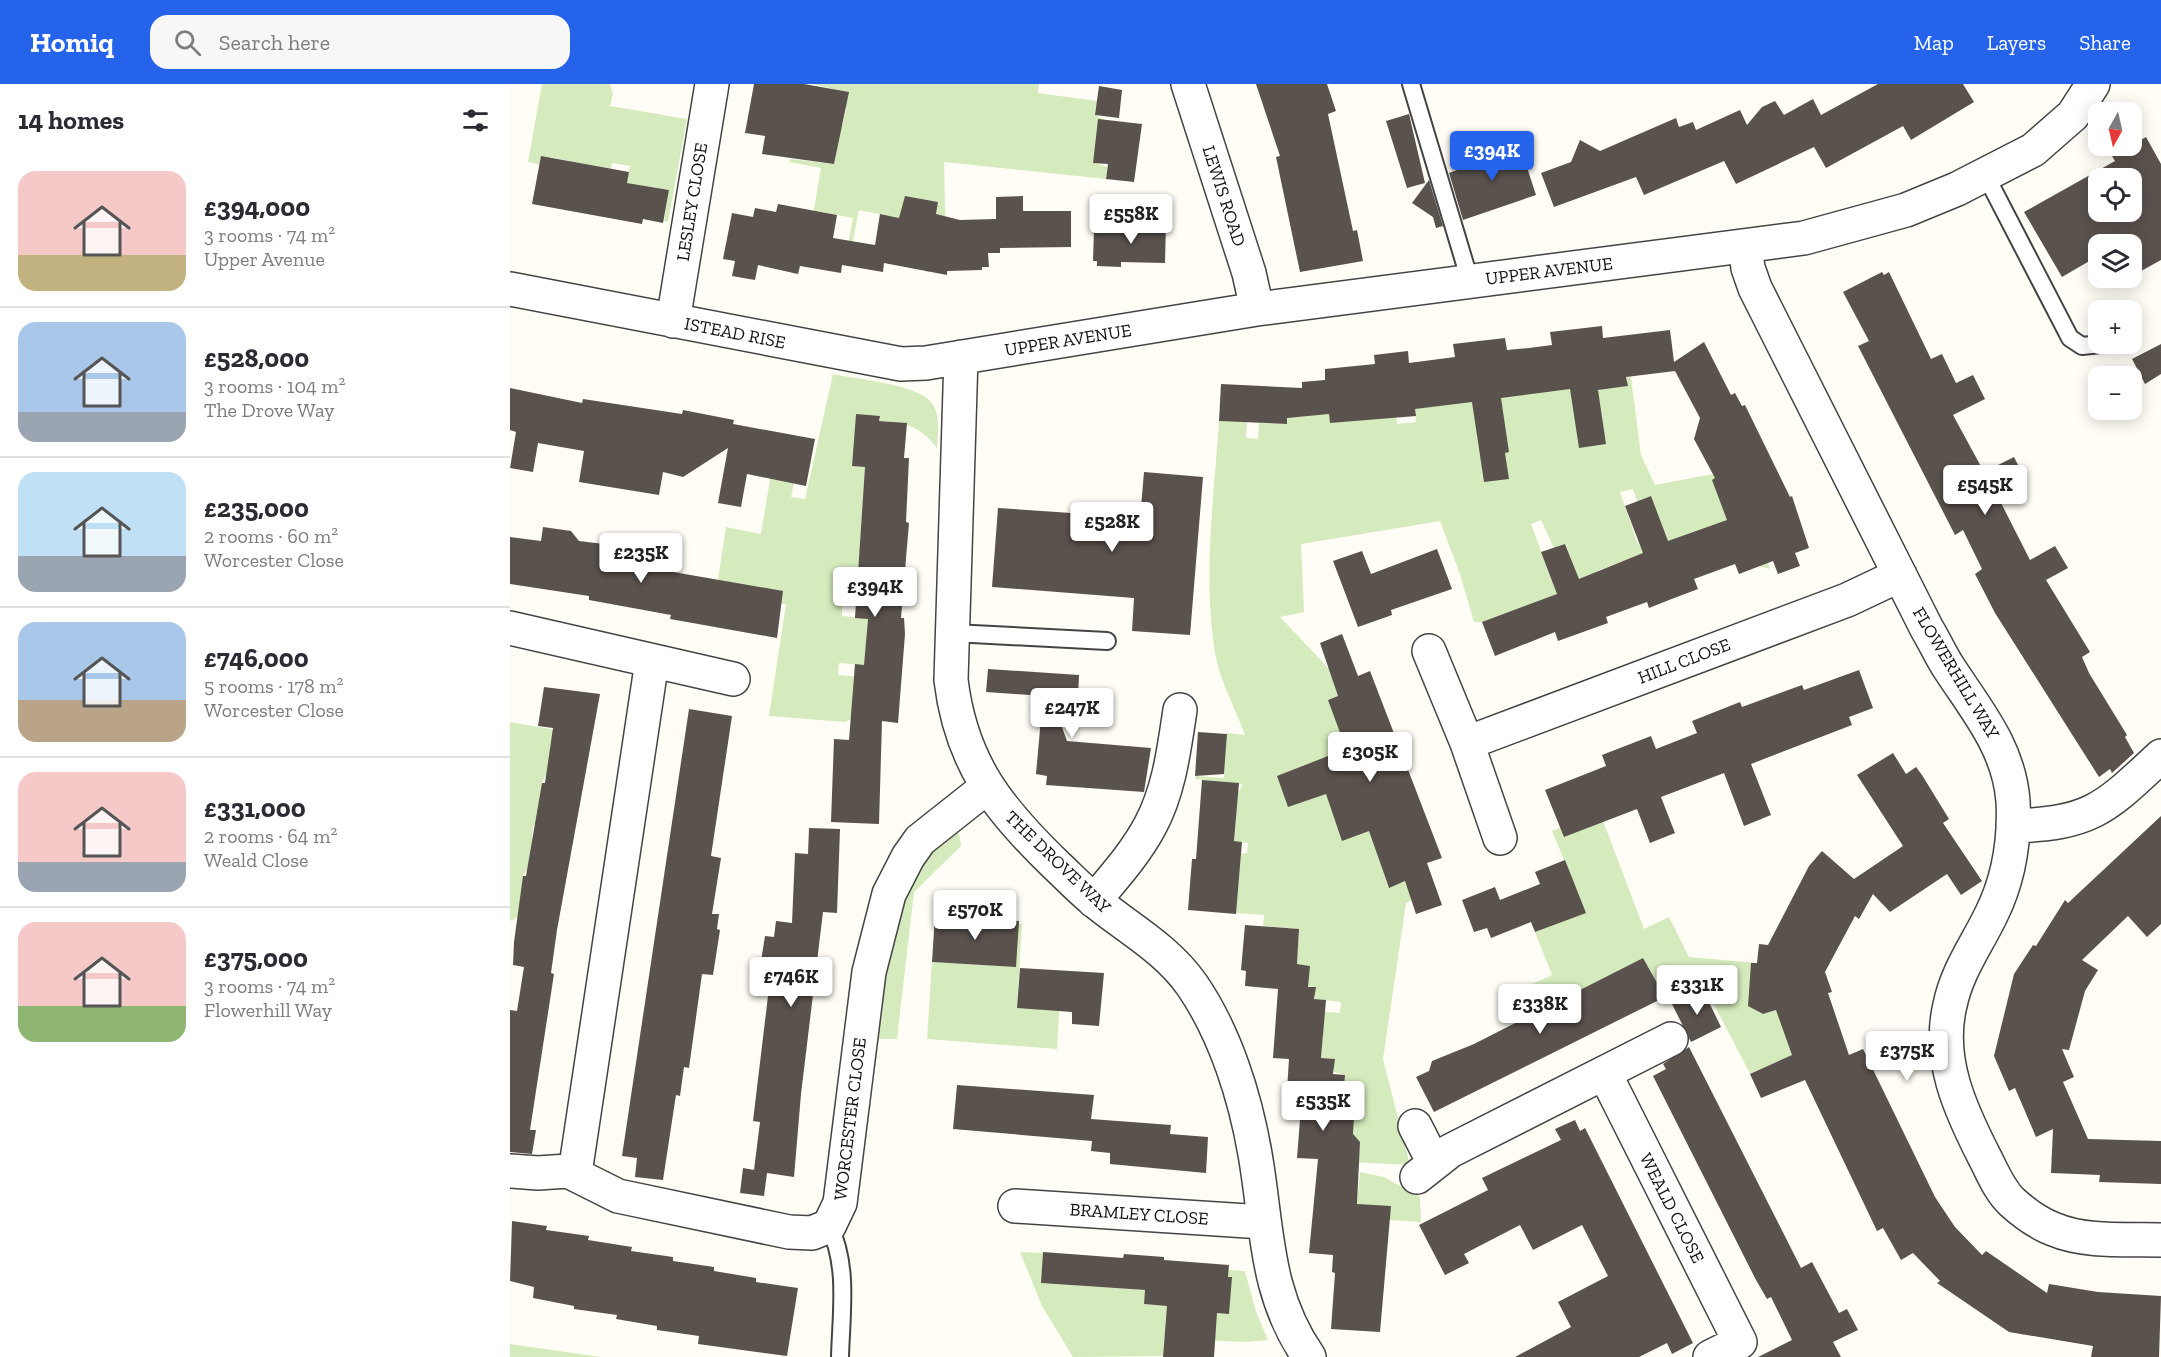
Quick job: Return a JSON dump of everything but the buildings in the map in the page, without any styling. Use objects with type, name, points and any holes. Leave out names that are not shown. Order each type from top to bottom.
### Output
[{"type":"street","name":"LESLEY CLOSE","points":[[673,321],[712,84]]},
{"type":"street","name":"LEWIS ROAD","points":[[1188,84],[1249,273],[1257,309]]},
{"type":"street","name":"UPPER AVENUE","points":[[962,357],[1257,309],[1804,238],[1881,218],[1957,189],[2033,150],[2056,133],[2073,115],[2093,84]]},
{"type":"street","name":"FLOWERHILL WAY","points":[[1745,246],[1748,268],[1755,288],[1948,667],[1989,725],[2007,769],[2013,798],[2014,826],[2010,862],[2001,893],[1959,971],[1949,1007],[1946,1043],[1949,1065],[1963,1115],[1997,1182],[2011,1201],[2029,1216],[2054,1230],[2080,1237],[2161,1240]]},
{"type":"street","name":"ISTEAD RISE","points":[[510,289],[901,364],[926,363],[962,357]]},
{"type":"street","name":"THE DROVE WAY","points":[[962,357],[951,680],[954,707],[964,736],[987,788],[1014,825],[1094,901],[1165,955],[1191,984],[1209,1014],[1227,1055],[1248,1119],[1263,1222],[1278,1299],[1289,1326],[1308,1357]]},
{"type":"street","name":"HILL CLOSE","points":[[1467,743],[1846,600],[1900,575]]},
{"type":"street","points":[[510,628],[733,679]]},
{"type":"street","points":[[1430,651],[1467,743],[1500,838]]},
{"type":"street","points":[[575,1173],[652,661]]},
{"type":"street","points":[[1094,901],[1134,851],[1154,817],[1168,776],[1180,710]]},
{"type":"street","points":[[2014,826],[2067,822],[2091,813],[2111,802],[2161,756]]},
{"type":"street","name":"WORCESTER CLOSE","points":[[510,1171],[575,1173],[618,1196],[767,1228],[807,1234],[829,1226],[840,1203],[869,972],[889,894],[908,857],[920,840],[987,788]]},
{"type":"street","points":[[1414,1126],[1426,1170],[1450,1150],[1671,1039]]},
{"type":"street","name":"WEALD CLOSE","points":[[1605,1074],[1744,1349],[1710,1357]]},
{"type":"street","name":"BRAMLEY CLOSE","points":[[1015,1206],[1263,1222]]},
{"type":"lane","points":[[1411,84],[1470,281]]},
{"type":"lane","points":[[1985,174],[2070,338],[2082,346],[2088,345]]},
{"type":"lane","points":[[953,633],[1107,641]]},
{"type":"lane","points":[[829,1226],[838,1245],[841,1268],[840,1357]]},
{"type":"green space","points":[[542,84],[610,84],[613,94],[610,106],[687,119],[668,222],[664,221],[669,190],[627,183],[630,166],[612,163],[609,180],[568,205],[567,211],[564,210],[572,171],[568,170],[570,161],[550,157],[548,166],[528,162]]},
{"type":"green space","points":[[813,84],[1039,84],[1038,93],[1097,101],[1095,115],[1105,120],[1098,120],[1093,162],[1107,167],[1106,179],[944,162],[946,248],[933,246],[929,272],[926,272],[938,202],[905,196],[889,264],[886,263],[894,217],[859,210],[850,256],[844,264],[853,218],[817,211],[806,257],[821,168],[789,162],[790,159],[834,164],[837,149],[827,122],[843,124],[846,108],[830,105],[833,89]]},
{"type":"green space","points":[[1626,370],[1630,370],[1641,455],[1655,485],[1734,470],[1770,569],[1663,543],[1651,496],[1637,501],[1633,489],[1620,492],[1637,542],[1645,553],[1597,571],[1599,578],[1580,585],[1566,544],[1554,548],[1541,520],[1531,524],[1557,594],[1483,622],[1474,622],[1460,574],[1440,521],[1301,544],[1304,612],[1280,617],[1334,674],[1357,676],[1334,684],[1338,696],[1328,700],[1394,847],[1377,854],[1388,887],[1407,881],[1414,899],[1406,903],[1383,1059],[1410,1165],[1351,1162],[1360,1142],[1353,1136],[1354,1118],[1330,1116],[1344,1097],[1345,1075],[1334,1072],[1334,1059],[1321,1058],[1323,1036],[1313,1011],[1340,1013],[1341,1002],[1315,999],[1315,987],[1297,985],[1310,966],[1297,964],[1299,929],[1263,926],[1264,915],[1236,913],[1241,854],[1247,853],[1248,843],[1234,841],[1238,793],[1243,784],[1195,779],[1196,776],[1224,778],[1227,733],[1245,735],[1218,667],[1212,629],[1210,540],[1219,421],[1247,422],[1246,438],[1258,439],[1259,423],[1287,424],[1287,411],[1329,414],[1330,423],[1373,419],[1394,399],[1397,424],[1416,422],[1415,409],[1436,406],[1435,394],[1498,394],[1532,382],[1591,391],[1627,386]]},
{"type":"green space","points":[[833,374],[870,380],[913,391],[931,402],[938,424],[937,448],[925,435],[904,424],[879,421],[880,417],[856,415],[852,465],[865,467],[856,606],[842,605],[842,616],[863,618],[868,616],[864,668],[862,665],[839,663],[838,675],[862,677],[851,719],[845,722],[769,716],[786,604],[715,600],[726,527],[761,534],[771,474],[794,483],[791,497],[805,499]]},
{"type":"green space","points":[[510,722],[556,730],[548,777],[545,777],[542,783],[538,824],[533,826],[530,871],[526,871],[523,876],[519,917],[510,921]]},
{"type":"green space","points":[[1576,821],[1603,821],[1644,929],[1669,917],[1689,957],[1780,965],[1756,1006],[1758,1012],[1763,1014],[1777,1010],[1799,1049],[1756,1085],[1706,989],[1678,1002],[1673,993],[1665,997],[1643,958],[1618,971],[1619,974],[1530,1016],[1519,990],[1552,975],[1535,932],[1551,926],[1566,864],[1552,831]]},
{"type":"green space","points":[[958,828],[961,846],[914,892],[897,1039],[873,1039],[888,938],[920,859]]},
{"type":"green space","points":[[1019,924],[1022,924],[1017,1007],[1059,1011],[1057,1049],[927,1039],[932,962],[1001,966]]},
{"type":"green space","points":[[1360,1172],[1384,1177],[1420,1197],[1421,1222],[1356,1218]]},
{"type":"green space","points":[[1020,1252],[1043,1253],[1041,1283],[1142,1290],[1145,1291],[1145,1304],[1208,1309],[1231,1277],[1228,1277],[1229,1270],[1245,1271],[1256,1312],[1268,1340],[1244,1342],[1164,1338],[1163,1356],[1073,1357],[1042,1306]]},
{"type":"green space","points":[[510,1344],[601,1357],[510,1357]]}]
